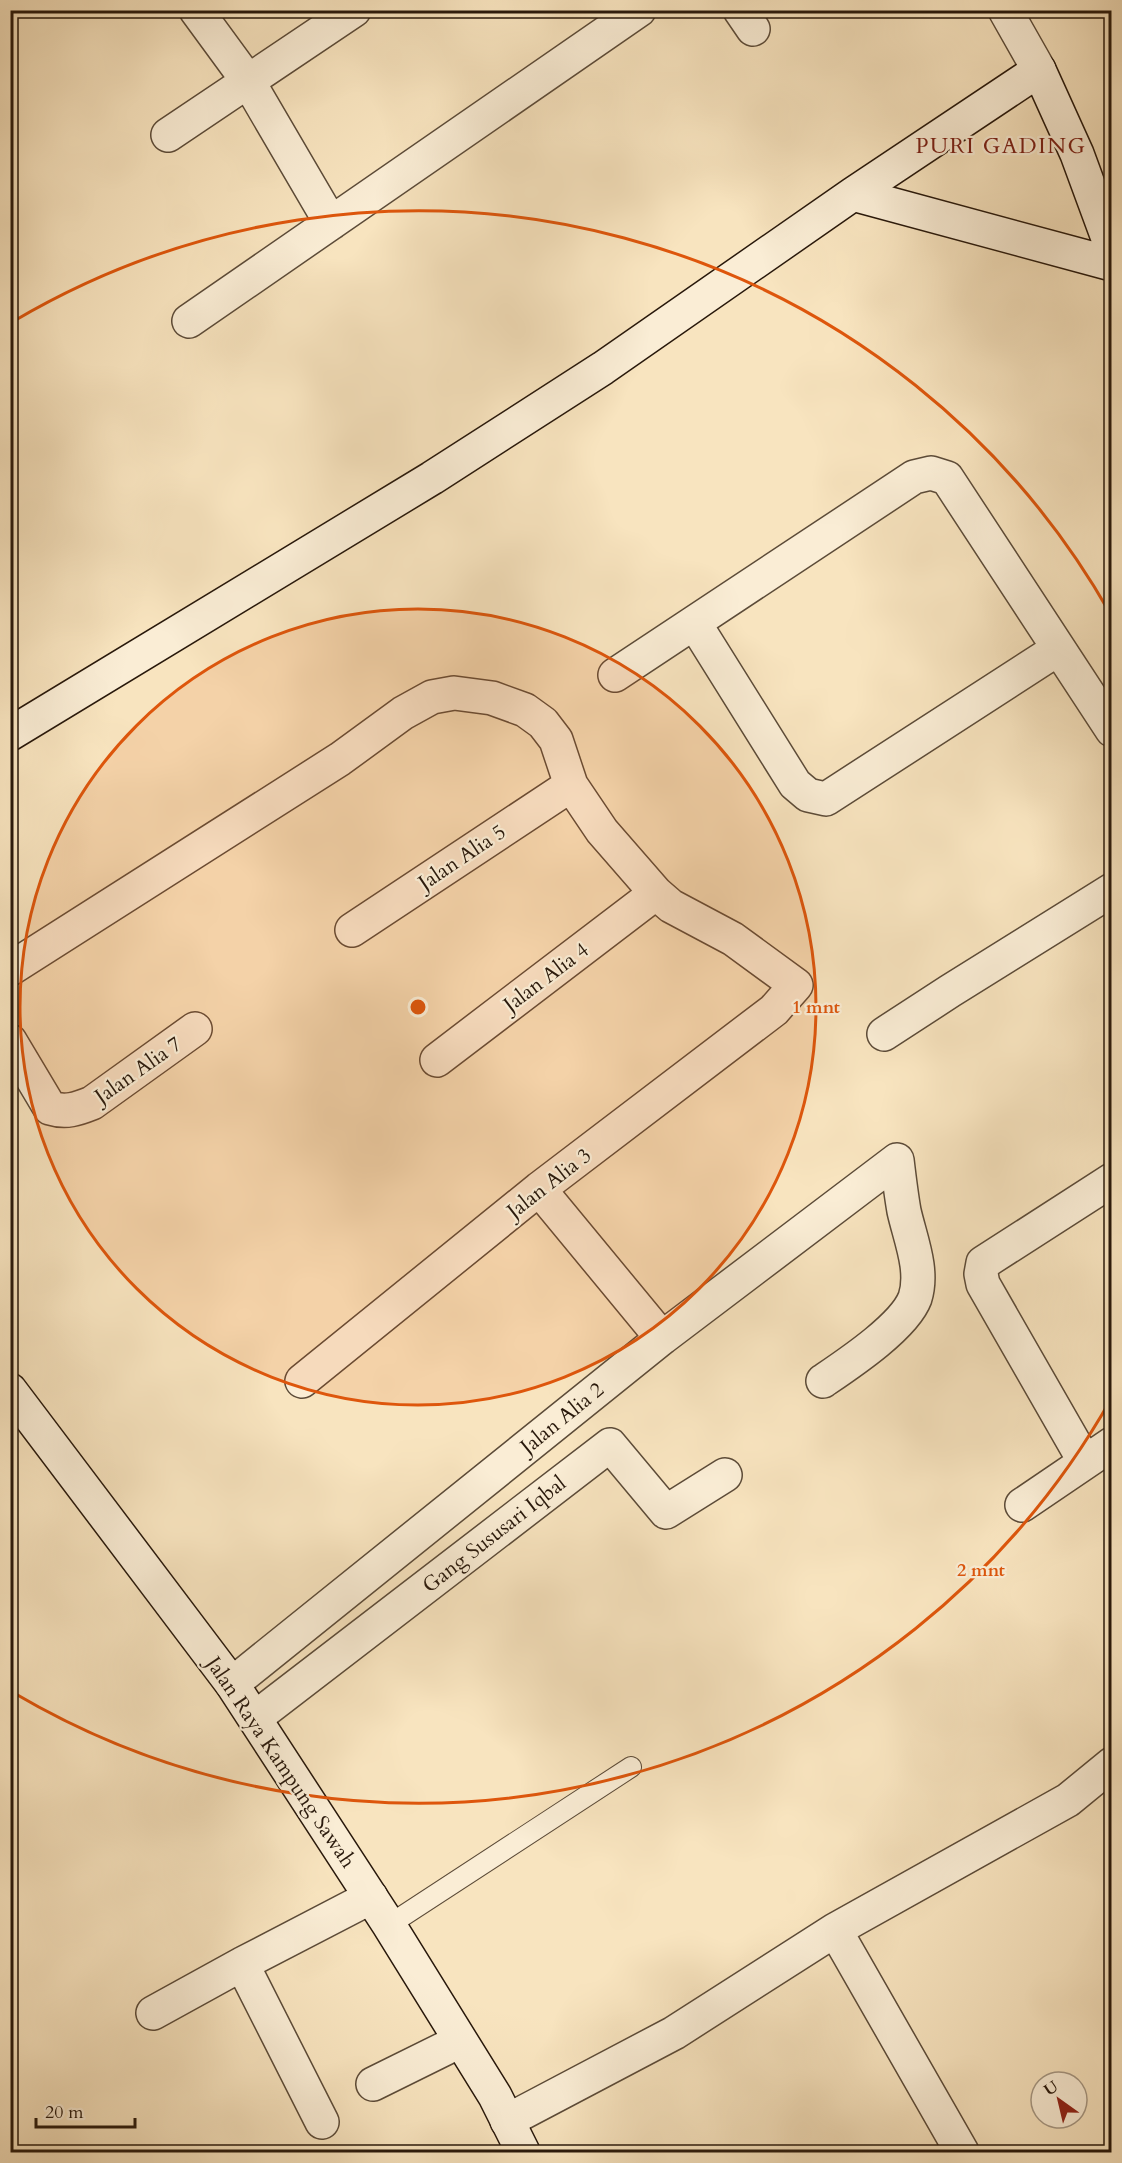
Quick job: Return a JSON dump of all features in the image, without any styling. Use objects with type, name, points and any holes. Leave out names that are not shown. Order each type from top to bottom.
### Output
[{"type":"street","points":[[196,10],[248,81],[331,223]]},
{"type":"street","points":[[168,135],[354,10]]},
{"type":"street","points":[[189,321],[639,10]]},
{"type":"street","points":[[1005,10],[1039,70],[1077,154],[1112,249]]},
{"type":"street","points":[[10,734],[432,478],[603,368],[853,194],[1039,70]]},
{"type":"street","points":[[853,194],[1112,264]]},
{"type":"street","points":[[615,675],[914,477],[931,473],[947,478],[1112,730]]},
{"type":"street","points":[[695,624],[795,784],[808,795],[826,799],[1058,649]]},
{"type":"street","points":[[10,969],[340,759],[403,713],[432,697],[454,693],[492,698],[525,710],[543,723],[556,740],[571,785],[602,831],[656,893]]},
{"type":"street","name":"Jalan Alia 5","points":[[352,930],[571,785]]},
{"type":"street","points":[[884,1034],[1112,890]]},
{"type":"street","name":"Jalan Alia 3","points":[[302,1381],[539,1189],[774,1010],[795,985],[734,939],[671,906],[656,893]]},
{"type":"street","name":"Jalan Alia 4","points":[[436,1060],[656,893]]},
{"type":"street","name":"Jalan Alia 7","points":[[10,1041],[50,1108],[59,1111],[74,1111],[92,1103],[195,1029]]},
{"type":"street","name":"Jalan Alia 2","points":[[232,1684],[662,1338],[897,1160],[904,1209],[918,1276],[914,1298],[900,1320],[860,1356],[823,1382]]},
{"type":"street","points":[[1085,1462],[983,1284],[981,1274],[983,1263],[1112,1180]]},
{"type":"street","points":[[539,1189],[662,1338]]},
{"type":"street","name":"Jalan Raya Kampung Sawah","points":[[10,1390],[232,1684],[255,1718],[389,1925],[495,2096],[523,2152]]},
{"type":"street","points":[[1022,1504],[1112,1444]]},
{"type":"street","name":"Gang Sususari Iqbal","points":[[255,1718],[610,1445],[666,1512],[725,1475]]},
{"type":"street","points":[[507,2121],[674,2033],[835,1930],[1068,1800],[1112,1764]]},
{"type":"street","points":[[153,2013],[371,1897]]},
{"type":"street","points":[[835,1930],[962,2152]]},
{"type":"street","points":[[242,1964],[322,2122]]},
{"type":"street","points":[[373,2084],[460,2041]]},
{"type":"lane","points":[[389,1925],[631,1767]]},
{"type":"district","name":"PURI GADING","points":[[1001,145]]}]
